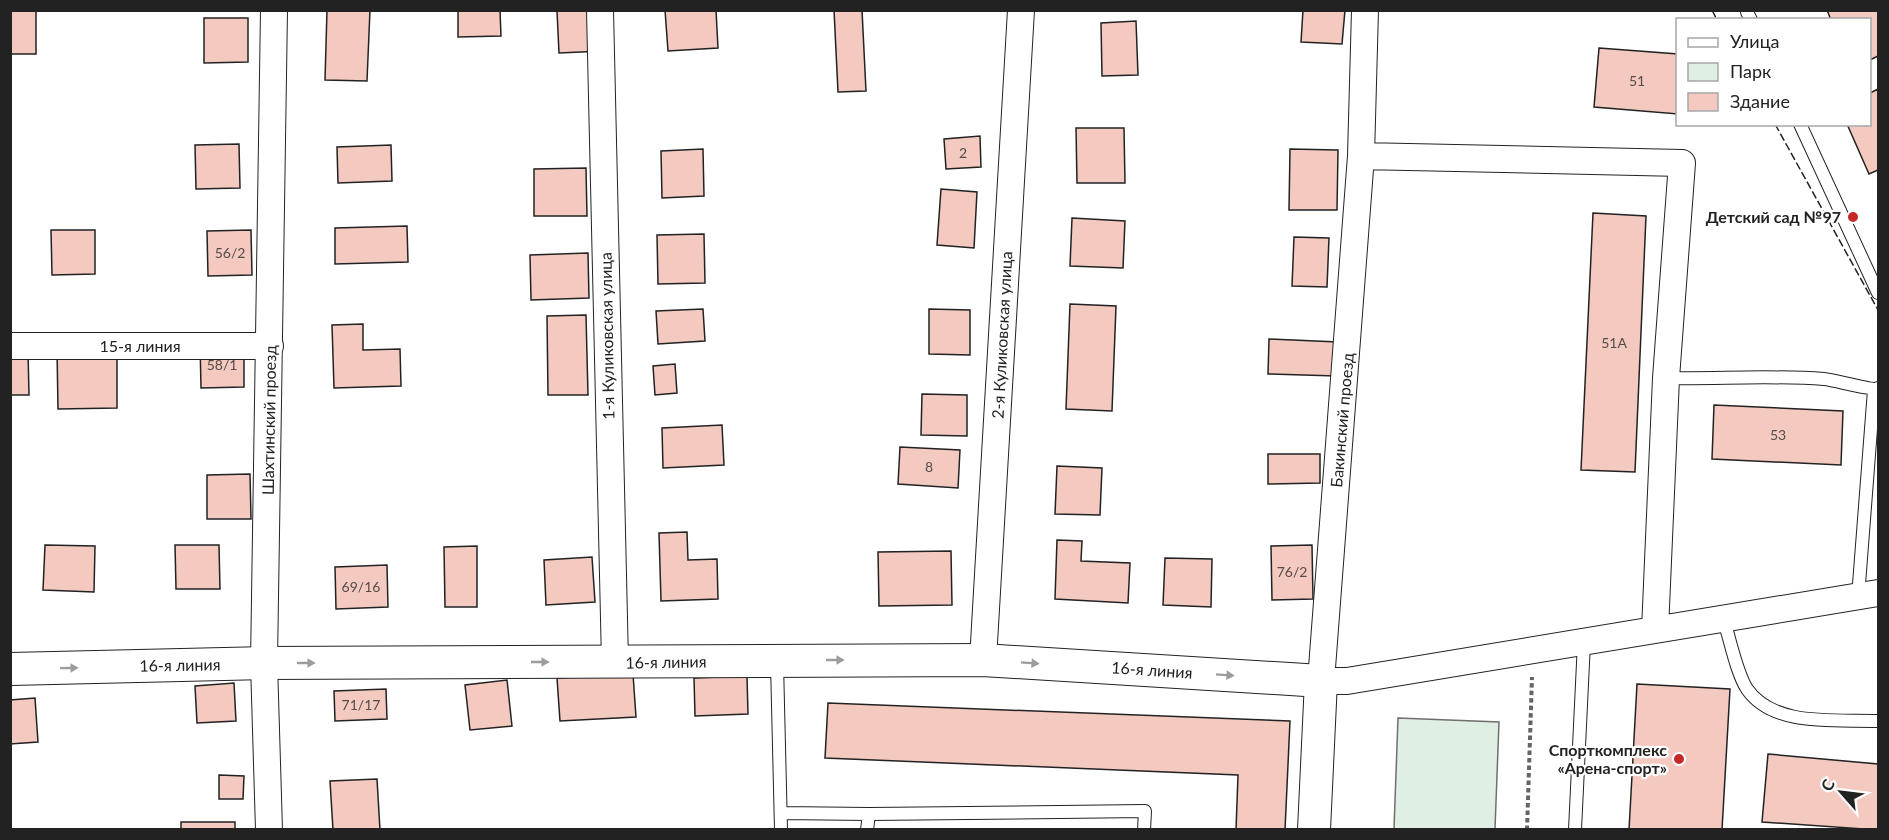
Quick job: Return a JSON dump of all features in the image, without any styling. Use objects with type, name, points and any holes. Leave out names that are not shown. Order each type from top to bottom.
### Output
[{"type":"street","name":"Шахтинский проезд","points":[[269,830],[264,663],[274,10]]},
{"type":"street","name":"1-я Куликовская улица","points":[[600,10],[615,662]]},
{"type":"street","name":"2-я Куликовская улица","points":[[983,660],[1021,10]]},
{"type":"street","name":"Бакинский проезд","points":[[1314,830],[1321,681],[1361,156],[1365,10]]},
{"type":"street","points":[[1361,156],[1682,163],[1666,378],[1655,630]]},
{"type":"street","name":"15-я линия","points":[[10,346],[270,346]]},
{"type":"street","points":[[1321,681],[1347,681],[1868,595]]},
{"type":"street","name":"16-я линия","points":[[10,669],[264,663],[983,660],[1321,681]]},
{"type":"lane","points":[[1801,126],[1878,293]]},
{"type":"lane","points":[[1666,378],[1823,379],[1876,389],[1868,595]]},
{"type":"lane","points":[[1723,618],[1747,688],[1763,705],[1791,717],[1878,721]]},
{"type":"lane","points":[[1575,830],[1584,642]]},
{"type":"lane","points":[[777,660],[781,830]]},
{"type":"lane","points":[[781,813],[1146,811],[1144,830]]},
{"type":"lane","points":[[867,830],[869,814]]},
{"type":"path","points":[[1527,830],[1533,651]]},
{"type":"green space","points":[[1398,718],[1499,722],[1495,829],[1394,829]]},
{"type":"building","points":[[10,10],[36,10],[36,54],[10,54]]},
{"type":"building","points":[[327,10],[370,10],[367,81],[325,80]]},
{"type":"building","points":[[458,10],[500,10],[501,36],[458,37]]},
{"type":"building","points":[[601,10],[603,51],[559,53],[557,11]]},
{"type":"building","points":[[665,10],[716,10],[718,48],[668,51]]},
{"type":"building","points":[[834,10],[862,10],[866,91],[838,92]]},
{"type":"building","points":[[1303,10],[1345,10],[1342,44],[1301,42]]},
{"type":"building","points":[[1827,10],[1878,10],[1878,56],[1871,60],[1871,18],[1830,18]]},
{"type":"building","points":[[204,18],[248,18],[248,62],[204,63]]},
{"type":"building","points":[[1136,21],[1138,75],[1102,76],[1101,23]]},
{"type":"building","points":[[1599,48],[1676,54],[1676,114],[1594,107]]},
{"type":"building","points":[[1878,89],[1878,170],[1869,174],[1848,126],[1871,126],[1871,92]]},
{"type":"building","points":[[1076,128],[1124,128],[1125,183],[1077,183]]},
{"type":"building","points":[[980,136],[981,167],[946,169],[944,139]]},
{"type":"building","points":[[239,144],[240,188],[196,189],[195,145]]},
{"type":"building","points":[[391,145],[392,181],[338,183],[337,147]]},
{"type":"building","points":[[703,149],[704,196],[662,198],[661,151]]},
{"type":"building","points":[[1290,149],[1338,150],[1337,210],[1289,210]]},
{"type":"building","points":[[586,168],[587,216],[534,216],[534,169]]},
{"type":"building","points":[[941,189],[977,192],[974,248],[937,245]]},
{"type":"building","points":[[1593,213],[1646,216],[1635,472],[1581,470]]},
{"type":"building","points":[[1072,218],[1125,221],[1123,268],[1070,266]]},
{"type":"building","points":[[407,226],[408,262],[335,264],[335,228]]},
{"type":"building","points":[[51,230],[95,230],[95,274],[52,275]]},
{"type":"building","points":[[251,230],[252,275],[208,276],[207,231]]},
{"type":"building","points":[[704,234],[705,283],[658,284],[657,235]]},
{"type":"building","points":[[1294,237],[1329,238],[1327,287],[1292,286]]},
{"type":"building","points":[[588,253],[589,298],[531,300],[530,255]]},
{"type":"building","points":[[1070,304],[1116,306],[1112,411],[1066,409]]},
{"type":"building","points":[[703,309],[705,341],[658,344],[656,311]]},
{"type":"building","points":[[929,309],[970,310],[970,355],[929,354]]},
{"type":"building","points":[[586,315],[588,395],[548,395],[547,316]]},
{"type":"building","points":[[363,324],[363,350],[400,349],[401,386],[334,388],[332,325]]},
{"type":"building","points":[[1269,339],[1338,342],[1336,376],[1268,374]]},
{"type":"building","points":[[200,343],[244,343],[244,387],[201,388]]},
{"type":"building","points":[[117,348],[117,408],[58,409],[57,349]]},
{"type":"building","points":[[10,351],[28,351],[29,395],[10,395]]},
{"type":"building","points":[[675,364],[677,393],[655,395],[653,366]]},
{"type":"building","points":[[922,394],[967,395],[967,436],[921,435]]},
{"type":"building","points":[[1714,405],[1843,411],[1841,465],[1712,459]]},
{"type":"building","points":[[722,425],[724,465],[663,468],[662,428]]},
{"type":"building","points":[[900,447],[960,450],[958,488],[898,484]]},
{"type":"building","points":[[1268,454],[1320,454],[1320,483],[1268,484]]},
{"type":"building","points":[[1057,466],[1102,468],[1100,515],[1055,514]]},
{"type":"building","points":[[250,474],[251,519],[207,519],[207,475]]},
{"type":"building","points":[[687,532],[688,560],[717,559],[718,599],[661,601],[659,533]]},
{"type":"building","points":[[1057,540],[1082,541],[1081,561],[1130,563],[1128,603],[1055,599]]},
{"type":"building","points":[[45,545],[95,546],[94,592],[43,590]]},
{"type":"building","points":[[175,545],[219,545],[220,589],[176,589]]},
{"type":"building","points":[[1312,545],[1313,599],[1272,600],[1271,546]]},
{"type":"building","points":[[477,546],[477,607],[445,607],[444,547]]},
{"type":"building","points":[[951,551],[952,605],[879,606],[878,552]]},
{"type":"building","points":[[592,557],[595,602],[546,605],[544,560]]},
{"type":"building","points":[[1165,558],[1212,559],[1211,607],[1163,605]]},
{"type":"building","points":[[387,565],[388,607],[336,609],[335,567]]},
{"type":"building","points":[[633,674],[636,717],[560,721],[557,678]]},
{"type":"building","points":[[747,676],[748,714],[695,716],[694,678]]},
{"type":"building","points":[[507,680],[512,726],[470,730],[465,685]]},
{"type":"building","points":[[234,683],[236,721],[197,723],[195,686]]},
{"type":"building","name":"Спорткомплекс «Арена-спорт»","points":[[1637,684],[1730,689],[1722,830],[1629,830]]},
{"type":"building","points":[[386,689],[387,719],[335,721],[334,691]]},
{"type":"building","points":[[35,698],[38,742],[10,744],[10,700]]},
{"type":"building","points":[[828,703],[1290,721],[1285,830],[1236,830],[1238,775],[825,758]]},
{"type":"building","points":[[1768,754],[1878,764],[1878,830],[1762,822]]},
{"type":"building","points":[[219,775],[244,776],[243,799],[219,799]]},
{"type":"building","points":[[377,779],[380,830],[333,830],[330,781]]},
{"type":"building","points":[[181,822],[235,822],[235,830],[181,830]]},
{"type":"fence","points":[[1712,10],[1716,18]]},
{"type":"fence","points":[[1776,126],[1878,310]]},
{"type":"place","name":"Детский сад №97","points":[[1853,217]]},
{"type":"place","name":"Спорткомплекс «Арена-спорт»","points":[[1679,759]]}]
